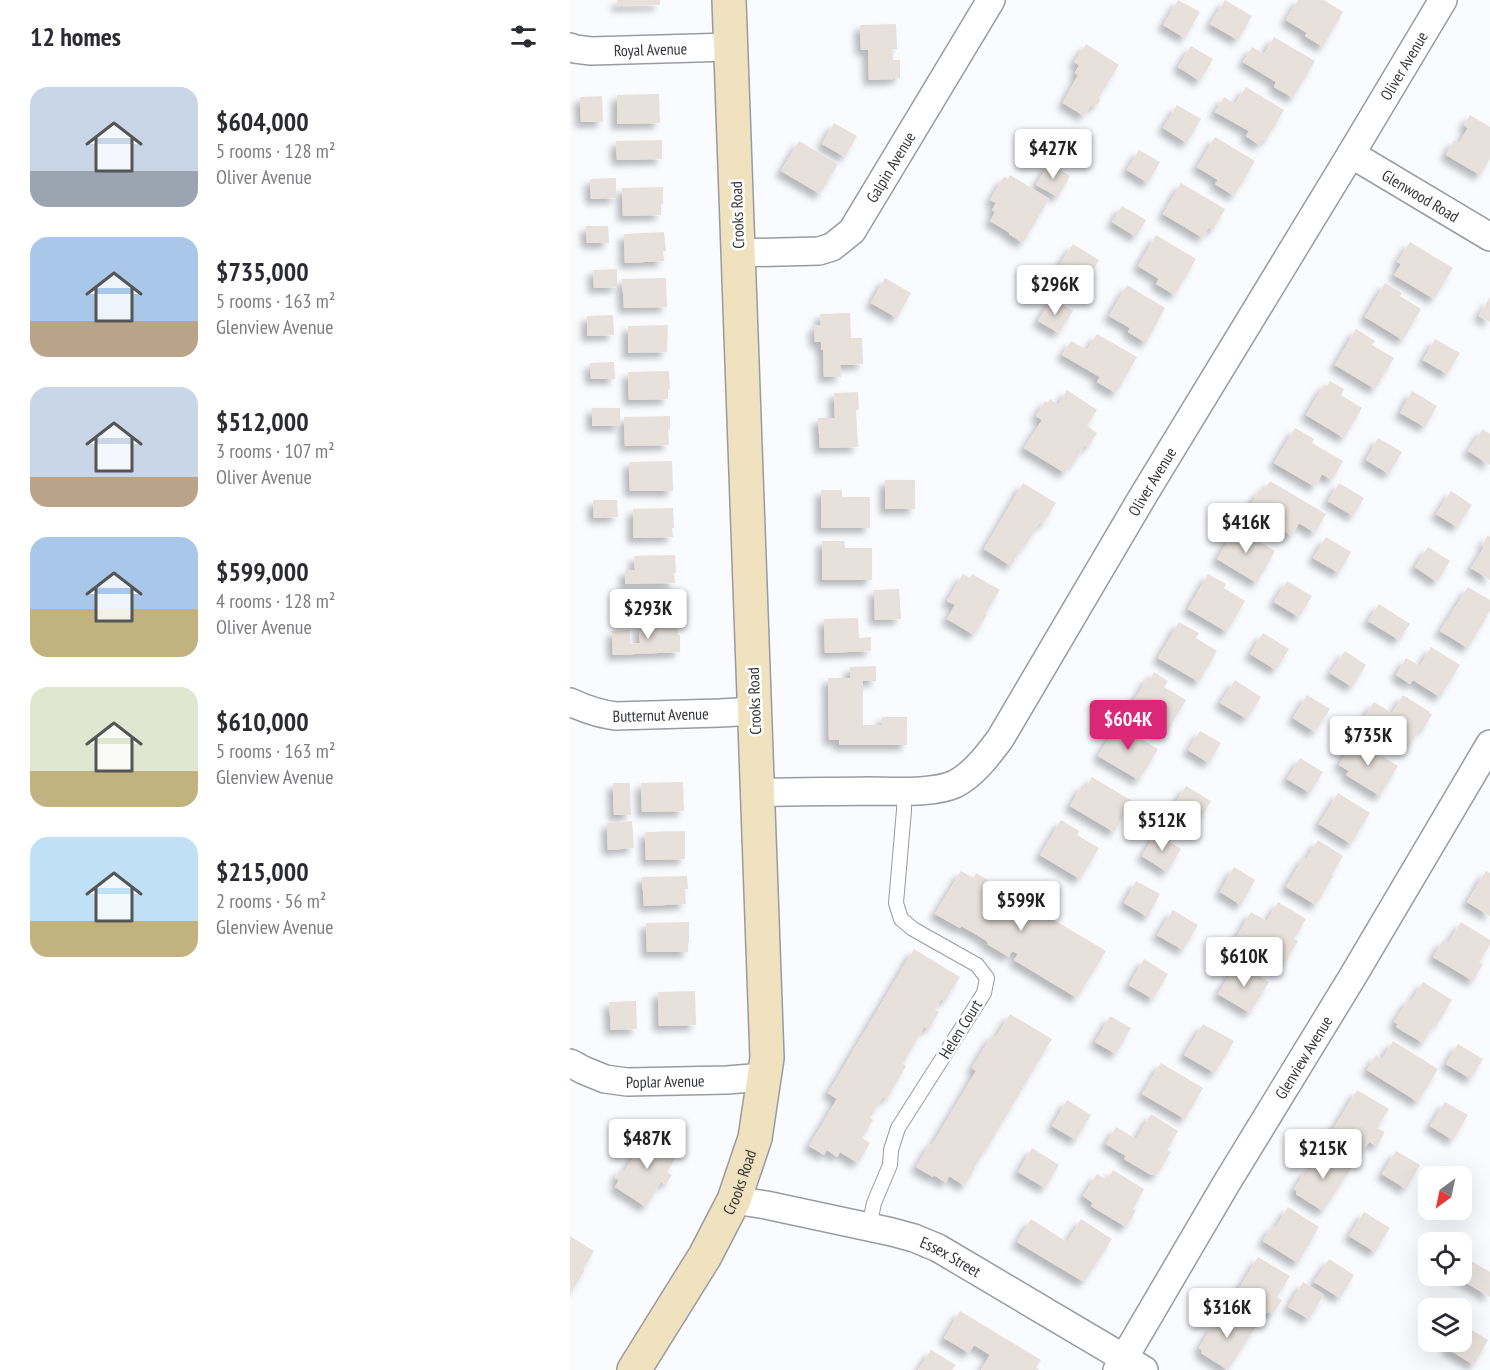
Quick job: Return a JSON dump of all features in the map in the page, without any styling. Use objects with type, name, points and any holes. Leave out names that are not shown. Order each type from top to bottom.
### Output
[{"type":"main road","name":"Crooks Road","points":[[634,1370],[705,1256],[734,1200],[755,1138],[767,1058],[729,0]]},
{"type":"street","name":"Galpin Avenue","points":[[738,253],[819,251],[832,247],[852,231],[991,0]]},
{"type":"street","name":"Oliver Avenue","points":[[757,792],[936,789],[955,784],[971,773],[986,757],[1000,738],[1143,496],[1443,0]]},
{"type":"street","name":"Royal Avenue","points":[[570,47],[591,51],[731,47]]},
{"type":"street","name":"Glenwood Road","points":[[1351,154],[1490,237]]},
{"type":"street","name":"Butternut Avenue","points":[[570,702],[586,710],[616,716],[754,711]]},
{"type":"street","name":"Glenview Avenue","points":[[1129,1366],[1226,1184],[1353,976],[1490,744]]},
{"type":"street","name":"Poplar Avenue","points":[[570,1063],[605,1079],[627,1082],[764,1077]]},
{"type":"street","name":"Essex Street","points":[[734,1200],[892,1232],[938,1248],[1129,1366]]},
{"type":"lane","name":"Helen Court","points":[[869,1227],[874,1203],[890,1165],[891,1150],[898,1128],[984,993],[987,978],[977,965],[913,929],[901,919],[896,903],[904,791]]},
{"type":"building","points":[[617,0],[660,0],[660,5],[617,6]]},
{"type":"building","points":[[1178,0],[1200,12],[1185,38],[1163,25]]},
{"type":"building","points":[[1225,0],[1252,16],[1238,40],[1210,24]]},
{"type":"building","points":[[1298,0],[1324,0],[1343,12],[1323,47],[1305,36],[1307,33],[1286,20]]},
{"type":"building","points":[[896,24],[897,49],[892,49],[893,60],[900,60],[900,78],[869,80],[868,50],[861,50],[860,25]]},
{"type":"building","points":[[1274,37],[1315,61],[1293,98],[1274,87],[1276,82],[1243,62],[1252,47],[1264,54]]},
{"type":"building","points":[[1086,44],[1119,65],[1099,97],[1098,104],[1093,107],[1091,105],[1084,116],[1063,103],[1078,75],[1075,73],[1079,65],[1074,62]]},
{"type":"building","points":[[1191,46],[1213,59],[1200,81],[1178,67]]},
{"type":"building","points":[[1246,87],[1284,110],[1266,140],[1263,139],[1259,145],[1246,136],[1249,131],[1215,112],[1224,97],[1235,104]]},
{"type":"building","points":[[659,94],[660,123],[617,124],[617,95]]},
{"type":"building","points":[[602,96],[603,122],[581,122],[580,97]]},
{"type":"building","points":[[1177,105],[1201,119],[1187,143],[1163,128]]},
{"type":"building","points":[[1470,115],[1490,127],[1490,159],[1480,175],[1446,155],[1454,140],[1459,143],[1468,128],[1464,125]]},
{"type":"building","points":[[834,123],[857,136],[845,157],[822,144]]},
{"type":"building","points":[[1215,137],[1255,161],[1234,196],[1215,184],[1218,180],[1197,167]]},
{"type":"building","points":[[662,140],[662,159],[617,160],[616,141]]},
{"type":"building","points":[[799,141],[838,164],[820,194],[781,171]]},
{"type":"building","points":[[1139,150],[1160,162],[1148,183],[1127,170]]},
{"type":"building","points":[[1049,163],[1070,176],[1058,197],[1036,185]]},
{"type":"building","points":[[1010,175],[1049,199],[1023,243],[990,221],[995,212],[992,210],[996,203],[990,200],[1004,177],[1008,179]]},
{"type":"building","points":[[616,178],[616,198],[591,199],[590,179]]},
{"type":"building","points":[[1181,183],[1225,209],[1213,230],[1209,227],[1203,238],[1163,214]]},
{"type":"building","points":[[663,187],[661,215],[623,216],[622,188]]},
{"type":"building","points":[[1122,206],[1146,220],[1136,237],[1112,222]]},
{"type":"building","points":[[586,226],[608,226],[609,243],[587,243]]},
{"type":"building","points":[[664,232],[666,251],[663,251],[664,261],[625,263],[624,234]]},
{"type":"building","points":[[1156,235],[1196,259],[1175,295],[1156,284],[1159,279],[1138,266]]},
{"type":"building","points":[[1410,242],[1453,268],[1434,299],[1394,275],[1401,264],[1397,262]]},
{"type":"building","points":[[1073,244],[1099,260],[1087,280],[1060,264]]},
{"type":"building","points":[[617,269],[617,287],[594,288],[593,270]]},
{"type":"building","points":[[666,278],[667,307],[624,308],[622,279]]},
{"type":"building","points":[[885,278],[911,293],[897,318],[871,303]]},
{"type":"building","points":[[1385,283],[1402,293],[1400,296],[1421,309],[1403,340],[1365,317]]},
{"type":"building","points":[[1127,285],[1165,308],[1146,343],[1128,332],[1130,328],[1109,316]]},
{"type":"building","points":[[1490,297],[1490,322],[1479,316]]},
{"type":"building","points":[[1052,298],[1073,311],[1059,333],[1038,321]]},
{"type":"building","points":[[850,313],[851,338],[862,338],[863,364],[840,365],[841,377],[824,377],[823,350],[821,350],[821,342],[815,342],[814,326],[821,325],[820,314]]},
{"type":"building","points":[[613,315],[614,335],[587,336],[587,316]]},
{"type":"building","points":[[668,325],[667,352],[628,353],[628,326]]},
{"type":"building","points":[[1356,329],[1375,341],[1372,345],[1394,358],[1375,389],[1335,365]]},
{"type":"building","points":[[1097,334],[1137,357],[1116,393],[1097,382],[1100,377],[1062,355],[1071,341],[1087,350]]},
{"type":"building","points":[[1435,339],[1460,353],[1447,374],[1423,360]]},
{"type":"building","points":[[614,362],[615,379],[591,379],[590,363]]},
{"type":"building","points":[[669,371],[668,399],[629,400],[628,372]]},
{"type":"building","points":[[1330,381],[1344,389],[1341,395],[1362,408],[1344,438],[1306,415],[1324,385],[1327,386]]},
{"type":"building","points":[[1067,390],[1097,410],[1087,426],[1097,433],[1088,447],[1085,445],[1065,473],[1024,448],[1042,420],[1036,416],[1045,401],[1047,403],[1050,399],[1058,405]]},
{"type":"building","points":[[1412,391],[1437,406],[1425,427],[1400,413]]},
{"type":"building","points":[[858,392],[859,409],[856,410],[858,447],[820,448],[818,419],[835,418],[834,393]]},
{"type":"building","points":[[592,408],[620,408],[620,426],[592,426]]},
{"type":"building","points":[[670,416],[669,445],[625,446],[624,417]]},
{"type":"building","points":[[1295,428],[1314,439],[1312,443],[1343,461],[1332,480],[1322,474],[1315,487],[1274,463]]},
{"type":"building","points":[[1483,429],[1490,434],[1490,465],[1468,451]]},
{"type":"building","points":[[1378,438],[1402,452],[1389,474],[1366,460]]},
{"type":"building","points":[[672,461],[673,491],[630,491],[629,462]]},
{"type":"building","points":[[885,480],[915,480],[915,509],[885,509]]},
{"type":"building","points":[[1270,481],[1326,514],[1315,533],[1299,523],[1292,536],[1248,510],[1260,489],[1264,491]]},
{"type":"building","points":[[1023,483],[1056,503],[1043,524],[1040,522],[1011,566],[984,549]]},
{"type":"building","points":[[1339,483],[1364,498],[1353,516],[1328,501]]},
{"type":"building","points":[[821,490],[842,490],[842,497],[870,497],[870,528],[821,528]]},
{"type":"building","points":[[1451,491],[1472,505],[1457,527],[1436,514]]},
{"type":"building","points":[[593,500],[617,500],[618,517],[594,518]]},
{"type":"building","points":[[673,508],[673,537],[633,538],[633,509]]},
{"type":"building","points":[[1238,523],[1257,534],[1255,539],[1275,551],[1257,583],[1217,559]]},
{"type":"building","points":[[1488,535],[1490,537],[1490,580],[1471,568],[1485,546],[1482,545]]},
{"type":"building","points":[[1326,537],[1351,552],[1339,573],[1313,558]]},
{"type":"building","points":[[822,541],[844,541],[845,548],[872,548],[872,580],[822,580]]},
{"type":"building","points":[[1428,547],[1450,561],[1437,582],[1415,567]]},
{"type":"building","points":[[675,555],[675,583],[625,584],[625,570],[635,570],[634,556]]},
{"type":"building","points":[[963,574],[970,578],[972,574],[1000,590],[974,635],[947,619],[955,605],[947,601]]},
{"type":"building","points":[[1208,574],[1226,584],[1224,588],[1245,601],[1227,632],[1188,609]]},
{"type":"building","points":[[1287,581],[1312,596],[1299,617],[1274,602]]},
{"type":"building","points":[[1468,587],[1490,600],[1490,611],[1468,648],[1440,631]]},
{"type":"building","points":[[661,589],[662,607],[637,607],[636,590]]},
{"type":"building","points":[[899,589],[901,619],[875,620],[874,590]]},
{"type":"building","points":[[1379,604],[1410,624],[1399,640],[1368,621]]},
{"type":"building","points":[[858,618],[859,638],[871,637],[871,651],[825,653],[824,619]]},
{"type":"building","points":[[1179,622],[1199,633],[1196,638],[1217,651],[1199,682],[1158,658]]},
{"type":"building","points":[[677,624],[678,635],[680,635],[680,652],[613,655],[612,631],[630,630],[630,644],[640,643],[639,625]]},
{"type":"building","points":[[1263,633],[1289,649],[1276,670],[1250,654]]},
{"type":"building","points":[[1431,647],[1460,665],[1440,697],[1413,680],[1410,684],[1396,675],[1406,658],[1420,666]]},
{"type":"building","points":[[1345,651],[1366,665],[1352,687],[1330,673]]},
{"type":"building","points":[[876,666],[876,681],[863,681],[863,725],[882,725],[882,717],[907,717],[907,745],[839,745],[839,740],[829,740],[828,678],[850,678],[850,667]]},
{"type":"building","points":[[1154,672],[1168,681],[1164,687],[1186,700],[1168,730],[1130,707],[1148,677],[1150,679]]},
{"type":"building","points":[[1235,680],[1261,697],[1247,719],[1220,703]]},
{"type":"building","points":[[1307,695],[1330,709],[1315,732],[1293,718]]},
{"type":"building","points":[[1403,695],[1432,715],[1410,745],[1363,719],[1374,702],[1392,713]]},
{"type":"building","points":[[1120,720],[1139,731],[1136,736],[1158,749],[1139,780],[1098,756]]},
{"type":"building","points":[[1200,731],[1221,743],[1209,763],[1188,750]]},
{"type":"building","points":[[1354,739],[1398,766],[1380,796],[1346,775],[1349,771],[1339,765]]},
{"type":"building","points":[[1300,758],[1323,772],[1310,793],[1287,779]]},
{"type":"building","points":[[1092,777],[1132,801],[1114,832],[1070,806],[1082,785],[1086,788]]},
{"type":"building","points":[[683,782],[684,811],[642,812],[641,783]]},
{"type":"building","points":[[613,783],[630,783],[631,815],[614,815]]},
{"type":"building","points":[[1186,786],[1211,801],[1197,824],[1172,808]]},
{"type":"building","points":[[1338,793],[1370,813],[1351,844],[1319,824]]},
{"type":"building","points":[[1061,820],[1079,831],[1077,835],[1099,848],[1080,879],[1040,855]]},
{"type":"building","points":[[632,821],[634,848],[608,850],[607,823]]},
{"type":"building","points":[[685,831],[685,859],[646,860],[645,832]]},
{"type":"building","points":[[1156,833],[1181,849],[1167,872],[1142,856]]},
{"type":"building","points":[[1318,840],[1343,856],[1316,905],[1286,887],[1304,857],[1306,859]]},
{"type":"building","points":[[1234,867],[1255,880],[1241,905],[1220,892]]},
{"type":"building","points":[[961,871],[973,878],[976,873],[1106,951],[1077,998],[1014,960],[1018,954],[1012,951],[1009,957],[974,933],[935,914]]},
{"type":"building","points":[[1486,871],[1490,873],[1490,916],[1467,902]]},
{"type":"building","points":[[687,876],[686,904],[644,906],[642,877]]},
{"type":"building","points":[[1136,881],[1160,894],[1148,917],[1124,903]]},
{"type":"building","points":[[1278,902],[1306,919],[1294,939],[1298,941],[1284,964],[1281,962],[1279,964],[1236,938],[1251,912],[1267,921]]},
{"type":"building","points":[[1173,910],[1198,925],[1183,950],[1157,935]]},
{"type":"building","points":[[689,922],[688,952],[647,952],[646,923]]},
{"type":"building","points":[[1461,922],[1490,940],[1490,945],[1479,962],[1483,964],[1473,981],[1433,957],[1443,940],[1448,943]]},
{"type":"building","points":[[914,949],[960,977],[945,1001],[941,999],[935,1010],[939,1012],[929,1029],[924,1027],[903,1064],[906,1066],[887,1099],[883,1097],[870,1118],[873,1120],[862,1138],[870,1143],[858,1163],[840,1152],[837,1157],[827,1150],[824,1155],[809,1146],[837,1099],[828,1093]]},
{"type":"building","points":[[1144,959],[1168,974],[1153,999],[1129,985]]},
{"type":"building","points":[[1237,963],[1269,982],[1250,1013],[1218,994]]},
{"type":"building","points":[[1423,982],[1452,1000],[1423,1043],[1396,1027],[1398,1024],[1394,1022]]},
{"type":"building","points":[[695,991],[696,1025],[659,1026],[658,992]]},
{"type":"building","points":[[636,1001],[637,1029],[611,1030],[609,1002]]},
{"type":"building","points":[[1010,1014],[1052,1039],[965,1186],[949,1176],[946,1183],[916,1167],[930,1144],[932,1145],[976,1071],[972,1068],[992,1035],[996,1037]]},
{"type":"building","points":[[1110,1016],[1131,1028],[1116,1054],[1095,1042]]},
{"type":"building","points":[[1203,1024],[1234,1041],[1215,1073],[1184,1055]]},
{"type":"building","points":[[1393,1041],[1438,1069],[1418,1102],[1367,1070],[1376,1055],[1382,1059]]},
{"type":"building","points":[[1458,1044],[1483,1059],[1471,1079],[1446,1064]]},
{"type":"building","points":[[1161,1063],[1203,1088],[1185,1119],[1142,1094]]},
{"type":"building","points":[[1357,1090],[1389,1109],[1377,1128],[1385,1132],[1377,1146],[1369,1142],[1364,1150],[1332,1131]]},
{"type":"building","points":[[1067,1100],[1091,1115],[1076,1140],[1052,1126]]},
{"type":"building","points":[[1445,1102],[1468,1115],[1453,1140],[1430,1126]]},
{"type":"building","points":[[1151,1114],[1178,1131],[1167,1150],[1171,1152],[1156,1176],[1124,1159],[1126,1156],[1106,1144],[1116,1127],[1136,1139]]},
{"type":"building","points":[[655,1134],[677,1147],[671,1157],[675,1159],[667,1172],[672,1175],[666,1184],[661,1182],[646,1207],[615,1187],[619,1180],[615,1178],[621,1169],[624,1172],[643,1140],[649,1144]]},
{"type":"building","points":[[1032,1148],[1059,1165],[1045,1188],[1018,1172]]},
{"type":"building","points":[[1323,1149],[1352,1167],[1323,1211],[1296,1194],[1297,1191],[1294,1189],[1307,1169],[1310,1171]]},
{"type":"building","points":[[1396,1151],[1420,1165],[1406,1189],[1382,1174]]},
{"type":"building","points":[[1113,1170],[1144,1189],[1133,1209],[1136,1211],[1126,1227],[1091,1206],[1093,1203],[1083,1196],[1097,1174],[1107,1180]]},
{"type":"building","points":[[1288,1207],[1319,1227],[1298,1263],[1263,1241],[1272,1226],[1275,1228]]},
{"type":"building","points":[[1364,1212],[1390,1228],[1375,1252],[1349,1236]]},
{"type":"building","points":[[1031,1219],[1067,1242],[1081,1219],[1112,1239],[1085,1281],[1082,1281],[1017,1242]]},
{"type":"building","points":[[570,1236],[594,1251],[570,1294]]},
{"type":"building","points":[[1258,1257],[1290,1276],[1277,1297],[1282,1300],[1273,1314],[1268,1312],[1266,1314],[1235,1295]]},
{"type":"building","points":[[1329,1259],[1354,1275],[1340,1298],[1314,1282]]},
{"type":"building","points":[[1472,1261],[1490,1272],[1490,1297],[1472,1286]]},
{"type":"building","points":[[1303,1282],[1324,1295],[1309,1319],[1288,1307]]},
{"type":"building","points":[[1228,1308],[1257,1325],[1228,1370],[1201,1353],[1202,1350],[1199,1348],[1213,1325],[1217,1327]]},
{"type":"building","points":[[960,1311],[1041,1360],[1036,1368],[1040,1370],[981,1370],[990,1355],[974,1345],[969,1353],[944,1338]]},
{"type":"building","points":[[1472,1330],[1488,1340],[1474,1365],[1453,1352],[1472,1352]]},
{"type":"building","points":[[931,1350],[956,1365],[952,1370],[918,1370]]}]
